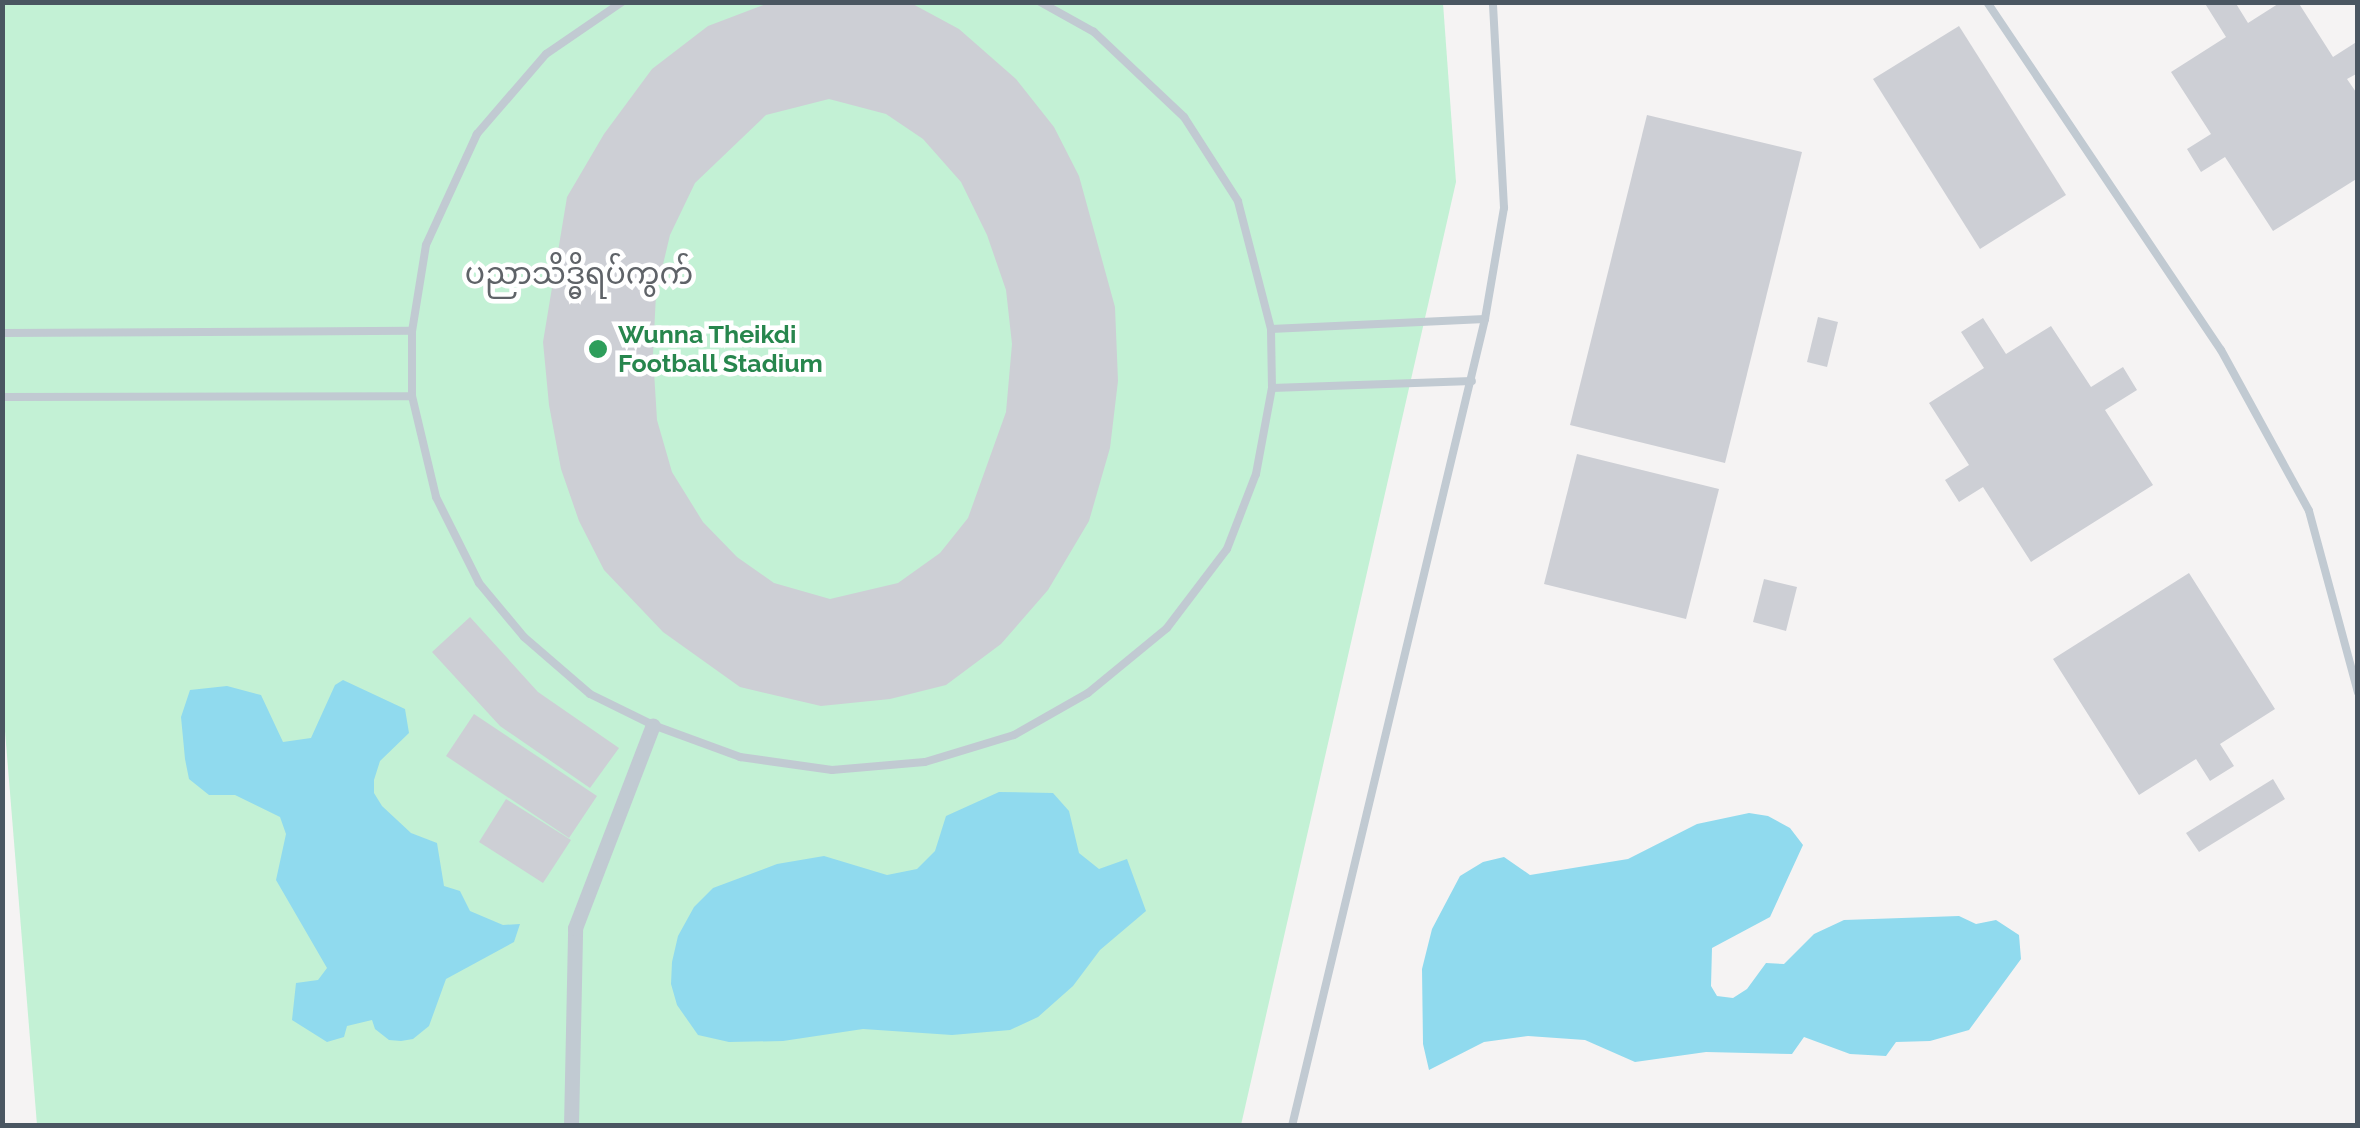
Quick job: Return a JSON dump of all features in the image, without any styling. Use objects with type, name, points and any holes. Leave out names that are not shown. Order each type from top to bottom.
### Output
[{"type":"street","points":[[571,1126],[575,928],[653,725]]},
{"type":"lane","points":[[622,2],[546,54],[477,134],[426,245],[412,331],[412,396],[436,497],[479,583],[524,637],[590,694],[653,725],[740,758],[832,770],[925,762],[1014,735],[1088,692],[1167,628],[1227,549],[1256,474],[1272,388],[1270,329],[1238,202],[1184,116],[1094,32],[1040,2]]},
{"type":"lane","points":[[1292,1126],[1485,319],[1504,208],[1493,2]]},
{"type":"lane","points":[[1987,2],[2221,350],[2309,511],[2358,693]]},
{"type":"lane","points":[[1270,329],[1485,319]]},
{"type":"lane","points":[[2,334],[412,331]]},
{"type":"lane","points":[[1272,388],[1472,381]]},
{"type":"lane","points":[[2,397],[412,396]]},
{"type":"green space","name":"Wunna Theikdi Football Stadium","points":[[2,3],[1443,3],[1456,182],[1241,1125],[37,1125],[2,694]]},
{"type":"water","points":[[343,680],[405,709],[409,733],[380,761],[374,780],[374,793],[382,806],[411,833],[437,843],[444,886],[460,891],[470,911],[503,925],[520,924],[514,942],[446,979],[429,1026],[413,1039],[389,1040],[375,1029],[372,1020],[347,1026],[344,1037],[327,1042],[292,1020],[296,983],[318,980],[327,968],[276,880],[286,834],[280,817],[235,795],[209,795],[189,779],[185,759],[181,717],[190,690],[227,686],[261,695],[283,742],[311,738],[335,685]]},
{"type":"water","points":[[999,792],[1053,793],[1069,811],[1079,853],[1099,869],[1127,859],[1146,911],[1100,950],[1073,986],[1038,1017],[1010,1030],[952,1035],[863,1029],[783,1041],[729,1042],[698,1035],[677,1005],[671,984],[672,962],[678,936],[694,907],[713,888],[777,864],[824,856],[887,875],[917,869],[935,851],[946,816]]},
{"type":"water","points":[[1749,813],[1768,816],[1790,828],[1803,845],[1770,917],[1712,948],[1711,986],[1717,996],[1733,998],[1747,989],[1766,963],[1784,964],[1814,934],[1844,920],[1959,916],[1976,924],[1996,920],[2019,935],[2021,959],[1969,1030],[1930,1041],[1896,1042],[1886,1056],[1850,1054],[1804,1037],[1792,1054],[1706,1052],[1635,1062],[1585,1040],[1528,1036],[1484,1042],[1429,1070],[1423,1044],[1422,969],[1432,929],[1460,876],[1483,862],[1504,857],[1530,875],[1628,859],[1697,824]]},
{"type":"building","name":"Wunna Theikdi Football Stadium","points":[[771,2],[909,2],[959,29],[1016,79],[1054,127],[1079,176],[1115,307],[1118,381],[1110,448],[1089,521],[1048,590],[1001,644],[946,685],[890,699],[821,706],[740,687],[663,632],[604,570],[579,521],[561,469],[543,342],[567,197],[604,134],[652,69],[708,26]],"holes":[[[829,99],[886,114],[923,139],[961,182],[987,235],[1006,290],[1012,344],[1006,412],[968,518],[940,553],[898,583],[830,599],[774,583],[737,557],[703,522],[672,472],[657,420],[653,355],[656,294],[670,235],[695,183],[766,115]]]},
{"type":"building","points":[[2204,2],[2235,2],[2248,23],[2281,2],[2298,2],[2333,57],[2358,41],[2358,73],[2347,79],[2358,95],[2358,178],[2273,231],[2225,157],[2201,172],[2187,149],[2211,134],[2171,72],[2226,37]]},
{"type":"building","points":[[1959,26],[2066,195],[1980,249],[1873,79]]},
{"type":"building","points":[[1647,115],[1802,152],[1725,463],[1570,425]]},
{"type":"building","points":[[1818,317],[1838,322],[1827,367],[1807,362]]},
{"type":"building","points":[[1983,318],[2006,354],[2051,326],[2091,387],[2123,367],[2137,390],[2105,410],[2153,485],[2031,562],[1983,487],[1959,502],[1945,480],[1969,465],[1929,403],[1984,368],[1961,332]]},
{"type":"building","points":[[1577,454],[1719,489],[1686,619],[1544,584]]},
{"type":"building","points":[[2189,573],[2275,709],[2220,744],[2234,766],[2210,781],[2196,759],[2139,795],[2053,659]]},
{"type":"building","points":[[1764,579],[1797,587],[1786,631],[1753,622]]},
{"type":"building","points":[[470,617],[538,692],[619,748],[590,788],[500,726],[432,652]]},
{"type":"building","points":[[474,714],[597,796],[569,838],[446,756]]},
{"type":"building","points":[[2273,779],[2285,799],[2199,852],[2186,833]]},
{"type":"building","points":[[506,799],[571,840],[543,883],[479,842]]},
{"type":"place","name":"Wunna Theikdi Football Stadium","points":[[598,349]]},
{"type":"district","name":"ပညာသိဒ္ဓိရပ်ကွက်","points":[[579,274]]}]
